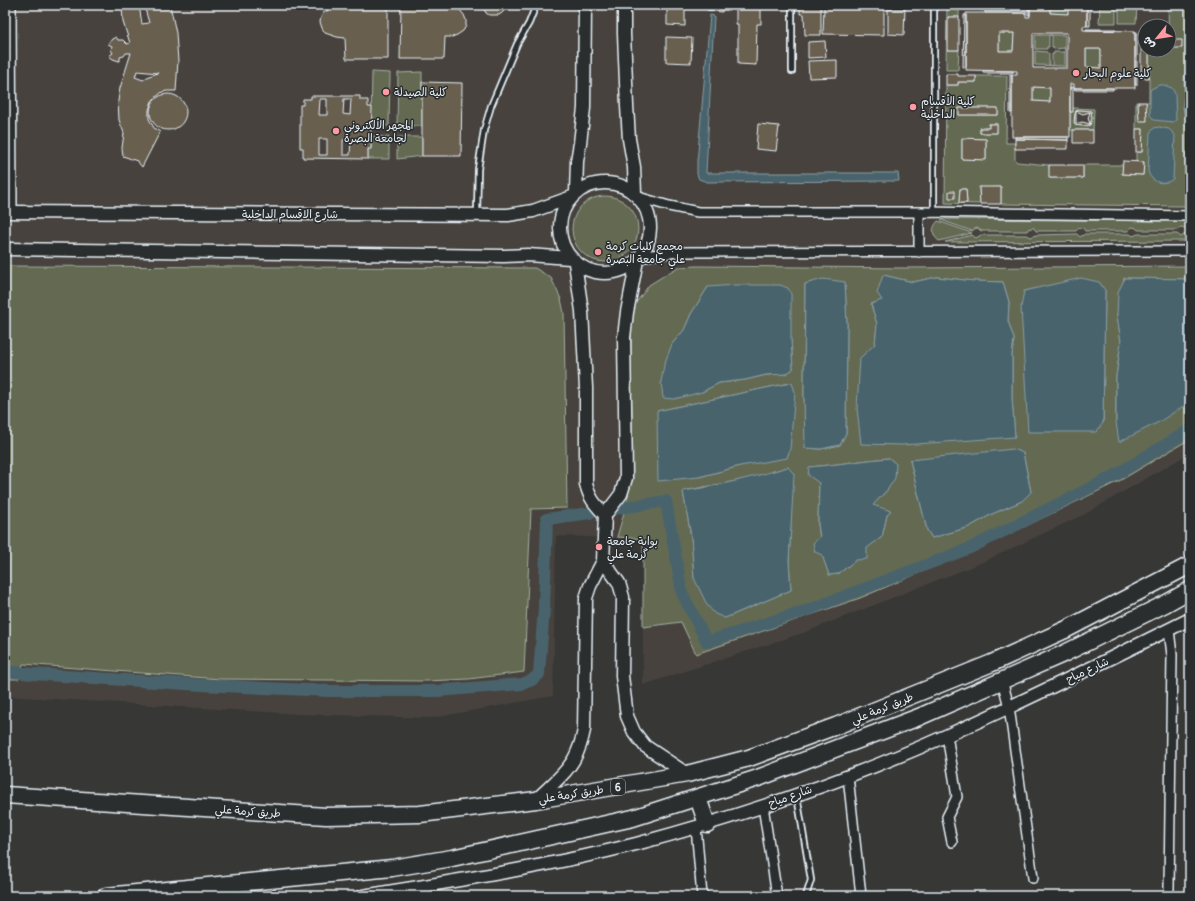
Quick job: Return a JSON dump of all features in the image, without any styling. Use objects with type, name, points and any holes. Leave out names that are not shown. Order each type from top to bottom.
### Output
[{"type":"highway","name":"طريق كرمة علي","points":[[5,795],[326,816],[420,814],[536,800],[687,774],[756,756],[836,726],[992,663],[1067,629],[1190,565]]},
{"type":"highway","name":"طريق كرمة علي","points":[[106,896],[392,868],[452,858],[633,818],[758,778],[919,717],[1063,654],[1165,604],[1190,590]]},
{"type":"highway","points":[[698,798],[702,825]]},
{"type":"street","points":[[8,212],[8,66],[11,5]]},
{"type":"street","points":[[574,195],[584,108],[585,5]]},
{"type":"street","points":[[624,5],[629,139],[637,196],[645,207],[649,219],[650,232],[648,244],[638,259],[626,268],[614,273],[600,273],[587,270],[573,260],[563,246],[560,233],[560,220],[564,207],[574,195],[587,186],[599,183],[612,183],[624,187],[637,196],[669,206],[698,212],[934,212],[1190,216]]},
{"type":"street","name":"شارع الاقسام الداخلية","points":[[8,212],[508,215],[533,211],[574,195]]},
{"type":"street","points":[[919,212],[919,252]]},
{"type":"street","points":[[5,249],[528,255],[573,260]]},
{"type":"street","points":[[638,259],[652,255],[678,252],[1190,251]]},
{"type":"street","points":[[536,800],[565,772],[574,759],[581,745],[584,730],[586,598],[590,586],[603,561],[605,515],[621,494],[626,478],[624,337],[626,312],[638,259]]},
{"type":"street","points":[[573,260],[582,319],[586,388],[586,484],[589,496],[605,515]]},
{"type":"street","points":[[603,561],[619,583],[623,598],[622,676],[627,716],[634,732],[645,746],[687,774]]},
{"type":"street","name":"شارع مياح","points":[[363,896],[428,891],[550,864],[636,844],[763,806],[848,776],[947,736],[1108,660],[1190,619]]},
{"type":"street","points":[[1169,630],[1172,655],[1169,889]]},
{"type":"street","points":[[1002,680],[1009,707],[1033,878]]},
{"type":"street","points":[[947,736],[957,797],[947,817],[952,842]]},
{"type":"street","points":[[848,776],[861,896]]},
{"type":"street","points":[[763,806],[777,896]]},
{"type":"street","points":[[702,825],[702,896]]},
{"type":"lane","points":[[477,215],[478,169],[484,130],[491,106],[517,44],[529,23],[536,5]]},
{"type":"lane","points":[[792,5],[792,71]]},
{"type":"lane","points":[[934,5],[934,212]]},
{"type":"lane","points":[[797,794],[810,880],[806,896]]},
{"type":"shaded area","name":"مجمع كليات كرمة علي جامعة البصرة","points":[[5,5],[1190,5],[1190,453],[1087,513],[981,563],[803,633],[643,685],[643,539],[556,536],[553,696],[432,718],[298,714],[5,696]]},
{"type":"green space","points":[[947,5],[959,5],[959,17],[948,17],[948,50],[959,50],[958,70],[946,70]]},
{"type":"green space","points":[[995,5],[1012,5],[1012,10],[995,10]]},
{"type":"green space","points":[[1050,5],[1068,5],[1068,14],[1050,13]]},
{"type":"green space","points":[[1100,5],[1116,5],[1116,23],[1099,23]]},
{"type":"green space","points":[[1119,5],[1137,5],[1136,23],[1119,23]]},
{"type":"green space","points":[[1168,5],[1190,5],[1190,207],[1001,204],[1001,187],[979,188],[980,204],[945,203],[946,85],[958,85],[958,82],[976,82],[976,76],[1007,76],[1006,143],[1015,143],[1015,160],[1017,162],[1049,165],[1050,178],[1083,178],[1083,165],[1123,165],[1123,174],[1143,175],[1144,162],[1136,162],[1136,152],[1142,152],[1143,129],[1136,129],[1136,102],[1138,102],[1139,120],[1146,120],[1146,102],[1149,102],[1149,58],[1177,58],[1177,18],[1168,18]],"holes":[[[959,108],[998,108],[998,115],[959,115]],[[989,124],[997,124],[997,133],[980,133],[980,128],[989,128]],[[962,139],[986,139],[986,159],[962,159]],[[960,189],[966,189],[967,203],[959,203]]]},
{"type":"green space","points":[[999,33],[1014,33],[1013,51],[999,51]]},
{"type":"green space","points":[[1035,35],[1049,35],[1049,47],[1047,47],[1047,49],[1035,49]]},
{"type":"green space","points":[[1052,35],[1065,35],[1065,48],[1054,49],[1054,47],[1052,47]]},
{"type":"green space","points":[[1086,49],[1101,49],[1101,68],[1086,67]]},
{"type":"green space","points":[[1035,51],[1047,52],[1049,54],[1049,65],[1051,66],[1035,65]]},
{"type":"green space","points":[[1054,52],[1065,52],[1065,66],[1052,66],[1052,54],[1054,54]]},
{"type":"green space","points":[[372,72],[390,73],[389,126],[371,125]]},
{"type":"green space","points":[[422,72],[422,126],[397,126],[398,73]]},
{"type":"green space","points":[[1033,87],[1050,88],[1050,102],[1033,101]]},
{"type":"green space","points":[[1073,108],[1094,109],[1093,130],[1070,130],[1070,112],[1072,112]],"holes":[[[1076,111],[1090,111],[1092,118],[1090,125],[1075,125],[1074,118]]]},
{"type":"green space","points":[[371,136],[389,137],[389,159],[368,159],[368,149],[371,148]]},
{"type":"green space","points":[[397,137],[422,137],[422,156],[397,159]]},
{"type":"green space","points":[[605,196],[618,199],[628,206],[635,216],[638,229],[635,242],[628,252],[618,259],[605,262],[592,259],[582,252],[575,242],[572,229],[575,216],[582,206],[592,199]]},
{"type":"green space","points":[[941,220],[1190,221],[1190,229],[1186,231],[1181,227],[1177,230],[1138,230],[1133,227],[1130,228],[1129,231],[1085,231],[1080,227],[1076,231],[1036,231],[1034,228],[1031,228],[1027,231],[981,231],[976,228],[972,231]]},
{"type":"green space","points":[[938,221],[972,233],[939,241],[936,239],[933,231],[934,226]]},
{"type":"green space","points":[[1077,234],[1080,237],[1085,234],[1130,234],[1133,236],[1138,234],[1177,234],[1181,237],[1185,234],[1190,236],[1190,241],[945,242],[972,235],[976,238],[981,235],[1027,235],[1031,237],[1036,235]]},
{"type":"green space","points":[[5,266],[535,268],[551,278],[561,299],[564,313],[567,508],[531,509],[524,672],[469,679],[427,681],[220,679],[23,664],[19,679],[5,679]]},
{"type":"green space","points":[[1190,266],[1190,279],[1124,278],[1117,315],[1121,342],[1116,377],[1116,422],[1188,403],[1190,401],[1190,439],[1121,480],[995,541],[860,598],[696,654],[681,622],[643,627],[643,539],[617,537],[627,502],[632,435],[631,341],[633,307],[649,285],[678,267],[907,268]],"holes":[[[883,275],[913,282],[937,277],[1003,282],[1009,302],[1008,321],[1014,339],[1012,354],[1012,398],[1015,437],[860,358],[875,345],[877,324],[871,304],[882,301]],[[1099,282],[1105,291],[1103,423]],[[845,283],[847,325],[846,433],[840,445],[821,449],[806,448],[804,395],[805,284]],[[708,287],[791,340],[793,369],[786,374],[766,375],[745,380],[719,383],[702,392],[672,344],[684,330],[691,314]],[[792,383],[740,466],[699,477],[657,411],[780,385]],[[1023,453],[1031,492],[1022,501],[992,514],[969,527],[932,538],[927,530],[910,460]],[[889,458],[896,464],[888,489],[873,505],[887,515],[882,537],[866,548],[856,560],[838,574],[829,575],[822,554],[818,524],[819,483],[810,467]],[[788,467],[791,523],[789,561],[791,590],[725,618],[694,578],[691,536],[683,491],[747,479]]]},
{"type":"water","points":[[710,15],[714,16],[706,173],[898,173],[899,181],[707,182],[699,179],[697,174],[697,163]]},
{"type":"water","points":[[1190,65],[1190,123],[1184,111],[1183,102],[1185,94],[1185,75],[1187,68]]},
{"type":"water","points":[[1159,85],[1172,88],[1175,94],[1176,120],[1173,122],[1154,120],[1150,115],[1150,91]]},
{"type":"water","points":[[1159,127],[1169,129],[1175,135],[1173,179],[1162,183],[1155,181],[1148,171],[1150,133],[1154,128]]},
{"type":"water","points":[[1190,144],[1190,187],[1187,183],[1187,151]]},
{"type":"water","points":[[883,275],[913,282],[937,277],[1003,282],[1009,302],[1008,321],[1014,339],[1012,354],[1012,398],[1015,437],[902,445],[861,444],[857,408],[860,358],[875,344],[877,324],[871,304],[882,300],[877,293]]},
{"type":"water","points":[[1081,278],[1099,282],[1105,290],[1103,423],[1096,432],[1028,432],[1021,307],[1024,291]]},
{"type":"water","points":[[1125,278],[1190,279],[1190,401],[1159,422],[1119,442],[1116,422],[1116,377],[1121,342],[1117,315],[1118,292]]},
{"type":"water","points":[[823,279],[845,282],[847,325],[846,433],[840,445],[821,449],[805,448],[805,284]]},
{"type":"water","points":[[735,285],[780,285],[788,288],[791,294],[791,340],[793,369],[786,374],[766,375],[745,380],[719,383],[702,392],[674,399],[663,398],[661,382],[664,365],[672,344],[684,330],[691,314],[708,287]]},
{"type":"water","points":[[792,383],[795,392],[790,449],[787,458],[740,466],[699,477],[658,481],[657,411]]},
{"type":"water","points":[[1013,449],[1023,453],[1031,492],[1022,501],[992,514],[969,527],[932,538],[927,530],[910,460]]},
{"type":"water","points":[[889,458],[896,464],[895,478],[888,489],[873,505],[891,511],[887,515],[882,537],[867,548],[867,559],[856,560],[838,574],[829,575],[822,555],[815,552],[813,543],[820,537],[818,524],[819,483],[808,475],[809,467]]},
{"type":"water","points":[[788,467],[794,474],[789,561],[791,590],[725,618],[715,614],[707,605],[694,578],[691,536],[683,491],[710,487]]},
{"type":"building","points":[[122,5],[139,5],[142,24],[149,23],[144,5],[170,5],[176,33],[178,61],[176,91],[162,92],[152,101],[149,110],[149,119],[154,128],[160,132],[142,167],[137,161],[123,156],[122,148],[124,133],[119,120],[118,101],[120,88],[131,53],[126,53],[124,56],[120,57],[120,61],[109,56],[113,53],[111,50],[112,46],[108,44],[112,39],[116,37],[118,40],[123,40],[127,44],[130,43],[123,22]],"holes":[[[137,71],[158,73],[143,80],[135,77]]]},
{"type":"building","points":[[290,5],[310,5],[306,9],[299,10]]},
{"type":"building","points":[[348,5],[388,5],[388,59],[346,59],[345,38],[325,33],[320,22],[323,13],[332,8],[348,7]]},
{"type":"building","points":[[401,5],[442,5],[442,7],[459,9],[464,15],[466,26],[463,31],[452,37],[445,37],[444,59],[400,59]]},
{"type":"building","points":[[482,5],[508,5],[499,15],[489,15],[486,13]]},
{"type":"building","points":[[667,5],[685,5],[685,26],[667,25]]},
{"type":"building","points":[[708,5],[723,5],[722,12],[707,10]]},
{"type":"building","points":[[736,5],[761,5],[761,24],[757,24],[756,65],[738,64],[738,24],[736,24]]},
{"type":"building","points":[[980,5],[995,5],[995,10],[980,10]]},
{"type":"building","points":[[1028,5],[1030,5],[1030,15],[1028,15]]},
{"type":"building","name":"كلية علوم البحار","points":[[1030,5],[1050,5],[1050,13],[1068,14],[1068,5],[1087,5],[1087,26],[1083,26],[1083,30],[1135,31],[1135,88],[1074,88],[1074,84],[1070,84],[1070,137],[1012,137],[1012,75],[1017,75],[1017,71],[966,70],[966,13],[1026,13],[1026,17],[1030,17]],"holes":[[[999,33],[1014,33],[1013,51],[999,51]],[[1033,33],[1067,33],[1067,68],[1033,68]],[[1086,49],[1101,49],[1101,68],[1086,67]],[[1033,87],[1050,88],[1050,102],[1033,101]]]},
{"type":"building","points":[[1087,5],[1090,5],[1090,26],[1087,26]]},
{"type":"building","points":[[800,6],[821,6],[821,35],[805,35],[804,14],[800,14]]},
{"type":"building","points":[[824,7],[884,8],[884,35],[823,34]]},
{"type":"building","points":[[888,9],[905,9],[904,35],[888,34]]},
{"type":"building","points":[[985,11],[1026,11],[1026,13],[985,13]]},
{"type":"building","points":[[964,15],[966,15],[966,67],[963,67]]},
{"type":"building","points":[[948,17],[959,17],[959,50],[948,50]]},
{"type":"building","points":[[1115,29],[1115,30],[1086,30]]},
{"type":"building","points":[[1135,32],[1137,32],[1137,85],[1135,85]]},
{"type":"building","points":[[666,37],[692,38],[691,63],[666,62]]},
{"type":"building","points":[[1177,40],[1182,40],[1182,48],[1177,48]]},
{"type":"building","points":[[825,41],[826,57],[808,58],[808,42]]},
{"type":"building","points":[[1141,58],[1149,58],[1149,78],[1141,78]]},
{"type":"building","points":[[837,60],[837,77],[809,78],[808,61]]},
{"type":"building","points":[[983,71],[1013,71],[1013,73],[983,73]]},
{"type":"building","points":[[946,74],[976,76],[976,82],[958,82],[958,85],[946,85]]},
{"type":"building","points":[[1010,75],[1012,75],[1012,113],[1010,113]]},
{"type":"building","points":[[422,82],[462,83],[461,156],[422,156]]},
{"type":"building","points":[[1070,87],[1073,87],[1073,112],[1070,112]]},
{"type":"building","points":[[1074,88],[1113,88],[1113,90],[1075,90]]},
{"type":"building","points":[[172,94],[181,99],[185,105],[185,119],[181,125],[172,130],[164,130],[155,125],[151,119],[150,108],[155,99],[161,95]]},
{"type":"building","name":"المجهر الألكتروني لجامعة البصرة","points":[[311,96],[360,96],[360,100],[368,100],[368,107],[372,107],[371,149],[368,149],[368,159],[303,158],[303,148],[300,148],[300,105],[303,105],[303,99],[311,99]],"holes":[[[320,99],[327,99],[327,115],[319,115]],[[344,99],[351,99],[350,115],[343,114]],[[319,139],[327,139],[327,155],[319,155]],[[343,140],[351,140],[350,155],[343,155]]]},
{"type":"building","points":[[1138,102],[1146,102],[1147,121],[1139,121]]},
{"type":"building","points":[[959,108],[998,108],[998,115],[959,115]]},
{"type":"building","points":[[1076,111],[1091,111],[1092,118],[1090,125],[1075,125],[1075,114]]},
{"type":"building","points":[[1076,111],[1083,114],[1090,112],[1088,118],[1090,124],[1082,122],[1076,124]]},
{"type":"building","points":[[758,124],[779,126],[776,151],[756,149]]},
{"type":"building","points":[[989,124],[997,124],[997,133],[980,133],[980,128],[989,128]]},
{"type":"building","points":[[1136,129],[1143,129],[1142,152],[1136,152]]},
{"type":"building","points":[[1073,130],[1093,130],[1093,143],[1073,143]]},
{"type":"building","points":[[1015,137],[1068,137],[1068,140],[1015,139]]},
{"type":"building","points":[[962,138],[986,139],[986,160],[962,159]]},
{"type":"building","points":[[1015,139],[1068,140],[1068,149],[1015,149]]},
{"type":"building","points":[[1123,161],[1144,162],[1143,175],[1122,174]]},
{"type":"building","points":[[1049,165],[1083,165],[1083,178],[1049,178]]},
{"type":"building","points":[[979,187],[1001,187],[1001,204],[980,204]]},
{"type":"building","points":[[960,189],[966,189],[967,203],[959,203]]},
{"type":"building","points":[[949,191],[955,191],[955,198],[949,198]]},
{"type":"waterway","points":[[613,509],[666,501],[682,593],[707,642],[808,610],[970,548],[1114,476],[1190,430]]},
{"type":"waterway","points":[[5,671],[202,685],[330,691],[437,691],[522,684],[532,680],[539,674],[544,608],[547,519],[590,513]]},
{"type":"place","name":"كلية علوم البحار","points":[[1076,73]]},
{"type":"place","name":"كلية الصيدلة","points":[[386,92]]},
{"type":"place","name":"كلية الأقسام الداخلية","points":[[913,107]]},
{"type":"place","name":"المجهر الألكتروني لجامعة البصرة","points":[[336,131]]},
{"type":"place","name":"مجمع كليات كرمة علي جامعة البصرة","points":[[598,252]]},
{"type":"place","name":"بوابة جامعة گرمة علي","points":[[599,547]]}]
